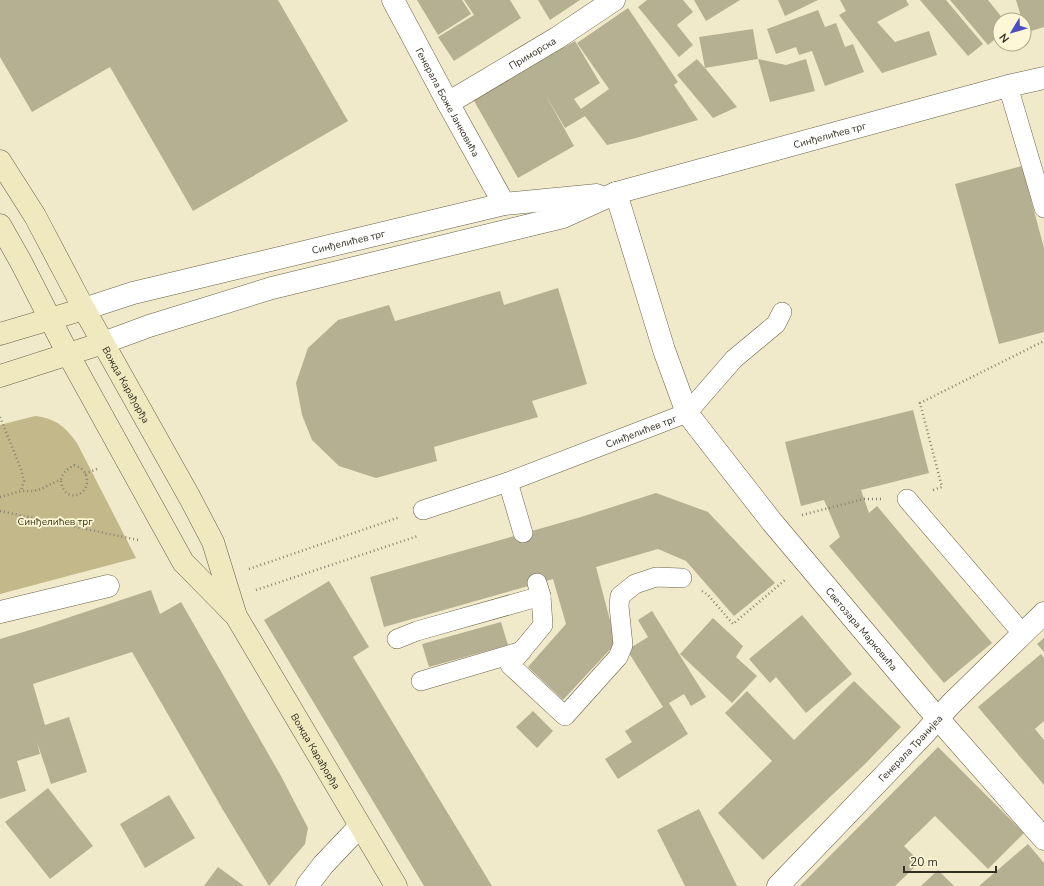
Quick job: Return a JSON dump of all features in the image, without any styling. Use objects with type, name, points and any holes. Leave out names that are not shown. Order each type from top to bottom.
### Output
[{"type":"main road","name":"Вожда Карађорђа","points":[[0,161],[35,216],[102,343],[190,498],[213,542],[236,616],[396,886]]},
{"type":"main road","name":"Вожда Карађорђа","points":[[0,225],[21,262],[68,354],[183,562],[236,616]]},
{"type":"main road","points":[[0,334],[84,309]]},
{"type":"main road","points":[[0,376],[102,343]]},
{"type":"street","name":"Генерала Боже Јанковића","points":[[394,0],[448,103],[504,204]]},
{"type":"street","name":"Приморска","points":[[448,103],[557,38],[614,0]]},
{"type":"street","name":"Синђелићев трг","points":[[102,343],[150,326],[272,288],[563,217],[616,193],[1008,86],[1044,78]]},
{"type":"street","name":"Синђелићев трг","points":[[84,309],[158,287],[504,204],[616,193]]},
{"type":"street","name":"Синђелићев трг","points":[[616,193],[664,350],[687,413]]},
{"type":"street","name":"Светозара Марковића","points":[[687,413],[772,522],[938,719],[1044,839]]},
{"type":"street","points":[[0,612],[108,586]]},
{"type":"street","name":"Генерала Транијеа","points":[[778,886],[951,704],[1044,613]]},
{"type":"street","points":[[307,886],[323,865],[360,826]]},
{"type":"lane","points":[[1008,86],[1044,208]]},
{"type":"lane","points":[[687,413],[734,359],[776,324],[782,312]]},
{"type":"lane","name":"Синђелићев трг","points":[[422,510],[508,482],[687,413]]},
{"type":"lane","points":[[508,482],[523,534]]},
{"type":"lane","points":[[907,499],[1023,634]]},
{"type":"lane","points":[[397,639],[416,631],[539,590],[543,625],[510,665],[565,716],[618,657],[623,645],[619,606],[620,596],[635,584],[656,577],[682,578]]},
{"type":"lane","points":[[421,681],[522,651]]},
{"type":"path","points":[[800,516],[864,499],[907,499],[942,487],[920,403],[1044,341]]},
{"type":"path","points":[[0,417],[21,469],[24,481],[21,491]]},
{"type":"path","points":[[74,465],[84,472],[87,484],[84,490],[78,495],[72,496],[63,489],[61,480],[62,475],[66,470],[74,465]]},
{"type":"path","points":[[0,497],[21,491],[41,489],[61,480]]},
{"type":"path","points":[[0,510],[143,541]]},
{"type":"path","points":[[243,571],[422,510]]},
{"type":"path","points":[[251,592],[422,534]]},
{"type":"path","points":[[682,578],[708,595],[733,624],[790,577]]},
{"type":"green space","name":"Синђелићев трг","points":[[35,416],[55,421],[68,432],[77,443],[136,558],[0,594],[0,425]]},
{"type":"building","points":[[0,0],[278,0],[348,121],[193,211],[110,67],[32,112],[0,57]]},
{"type":"building","points":[[417,0],[462,0],[471,14],[438,35]]},
{"type":"building","points":[[464,0],[510,0],[521,18],[454,61],[438,37],[474,15]]},
{"type":"building","points":[[538,0],[580,0],[550,20]]},
{"type":"building","points":[[647,0],[683,0],[693,12],[677,25],[693,45],[679,57],[638,7]]},
{"type":"building","points":[[694,0],[740,0],[706,21]]},
{"type":"building","points":[[778,0],[818,0],[785,16]]},
{"type":"building","points":[[840,0],[906,0],[909,5],[877,22],[895,42],[929,31],[937,55],[882,73],[839,15],[846,11]]},
{"type":"building","points":[[920,0],[946,0],[983,44],[968,56]]},
{"type":"building","points":[[950,0],[988,0],[998,12],[992,12],[992,42],[988,45]]},
{"type":"building","points":[[1016,0],[1044,0],[1044,27],[1032,31],[1032,12],[1020,12]]},
{"type":"building","points":[[628,8],[678,82],[674,85],[698,120],[607,145],[585,116],[565,128],[545,94],[574,146],[518,178],[473,99],[575,41],[600,83],[574,99],[581,109],[609,89],[577,43]]},
{"type":"building","points":[[818,10],[825,27],[836,23],[845,47],[853,44],[864,72],[825,86],[812,51],[799,55],[796,47],[776,54],[767,29]]},
{"type":"building","points":[[753,29],[758,59],[705,68],[699,37]]},
{"type":"building","points":[[697,59],[737,107],[713,118],[677,75]]},
{"type":"building","points":[[758,59],[786,65],[806,59],[815,91],[770,102]]},
{"type":"building","points":[[1022,166],[1044,248],[1044,332],[999,344],[955,184]]},
{"type":"building","points":[[558,288],[587,384],[532,401],[538,417],[434,447],[437,461],[376,478],[339,466],[312,440],[302,415],[296,383],[308,348],[338,320],[389,305],[395,321],[500,291],[504,305]]},
{"type":"building","points":[[913,410],[929,473],[861,490],[869,513],[877,506],[992,643],[944,683],[829,546],[840,537],[824,500],[801,506],[785,442]]},
{"type":"building","points":[[656,493],[708,512],[775,583],[734,616],[686,561],[658,549],[596,567],[616,643],[563,700],[528,667],[566,624],[553,579],[384,627],[370,577],[581,517]]},
{"type":"building","points":[[329,581],[369,647],[353,657],[492,886],[424,886],[264,620]]},
{"type":"building","points":[[151,590],[160,614],[181,602],[281,776],[308,828],[305,844],[269,886],[223,810],[132,652],[33,684],[45,725],[69,717],[87,772],[51,784],[37,742],[40,754],[17,761],[26,791],[0,799],[0,639]]},
{"type":"building","points":[[652,611],[706,697],[691,706],[684,694],[669,703],[688,734],[618,779],[605,759],[632,742],[625,731],[663,707],[627,650],[648,637],[638,620]]},
{"type":"building","points":[[802,615],[852,674],[806,713],[776,677],[770,683],[749,659]]},
{"type":"building","points":[[713,618],[743,646],[736,657],[757,676],[732,703],[680,654]]},
{"type":"building","points":[[501,622],[508,645],[429,667],[422,644]]},
{"type":"building","points":[[1044,638],[1044,652],[1037,644]]},
{"type":"building","points":[[1041,654],[1044,658],[1044,721],[1029,734],[1035,729],[1044,740],[1044,785],[978,707]]},
{"type":"building","points":[[854,681],[901,727],[863,766],[763,860],[718,813],[772,761],[725,713],[747,691],[794,740]]},
{"type":"building","points":[[533,711],[553,731],[537,748],[516,727]]},
{"type":"building","points":[[938,747],[1024,833],[988,869],[935,816],[904,846],[920,862],[895,886],[800,886]]},
{"type":"building","points":[[48,788],[93,846],[50,879],[5,822]]},
{"type":"building","points":[[169,795],[195,838],[145,868],[120,824]]},
{"type":"building","points":[[699,809],[737,886],[685,886],[657,830]]},
{"type":"building","points":[[1028,844],[1044,863],[1044,886],[979,886]]},
{"type":"building","points":[[218,867],[244,886],[204,886]]},
{"type":"building","points":[[938,870],[954,886],[921,886]]}]
